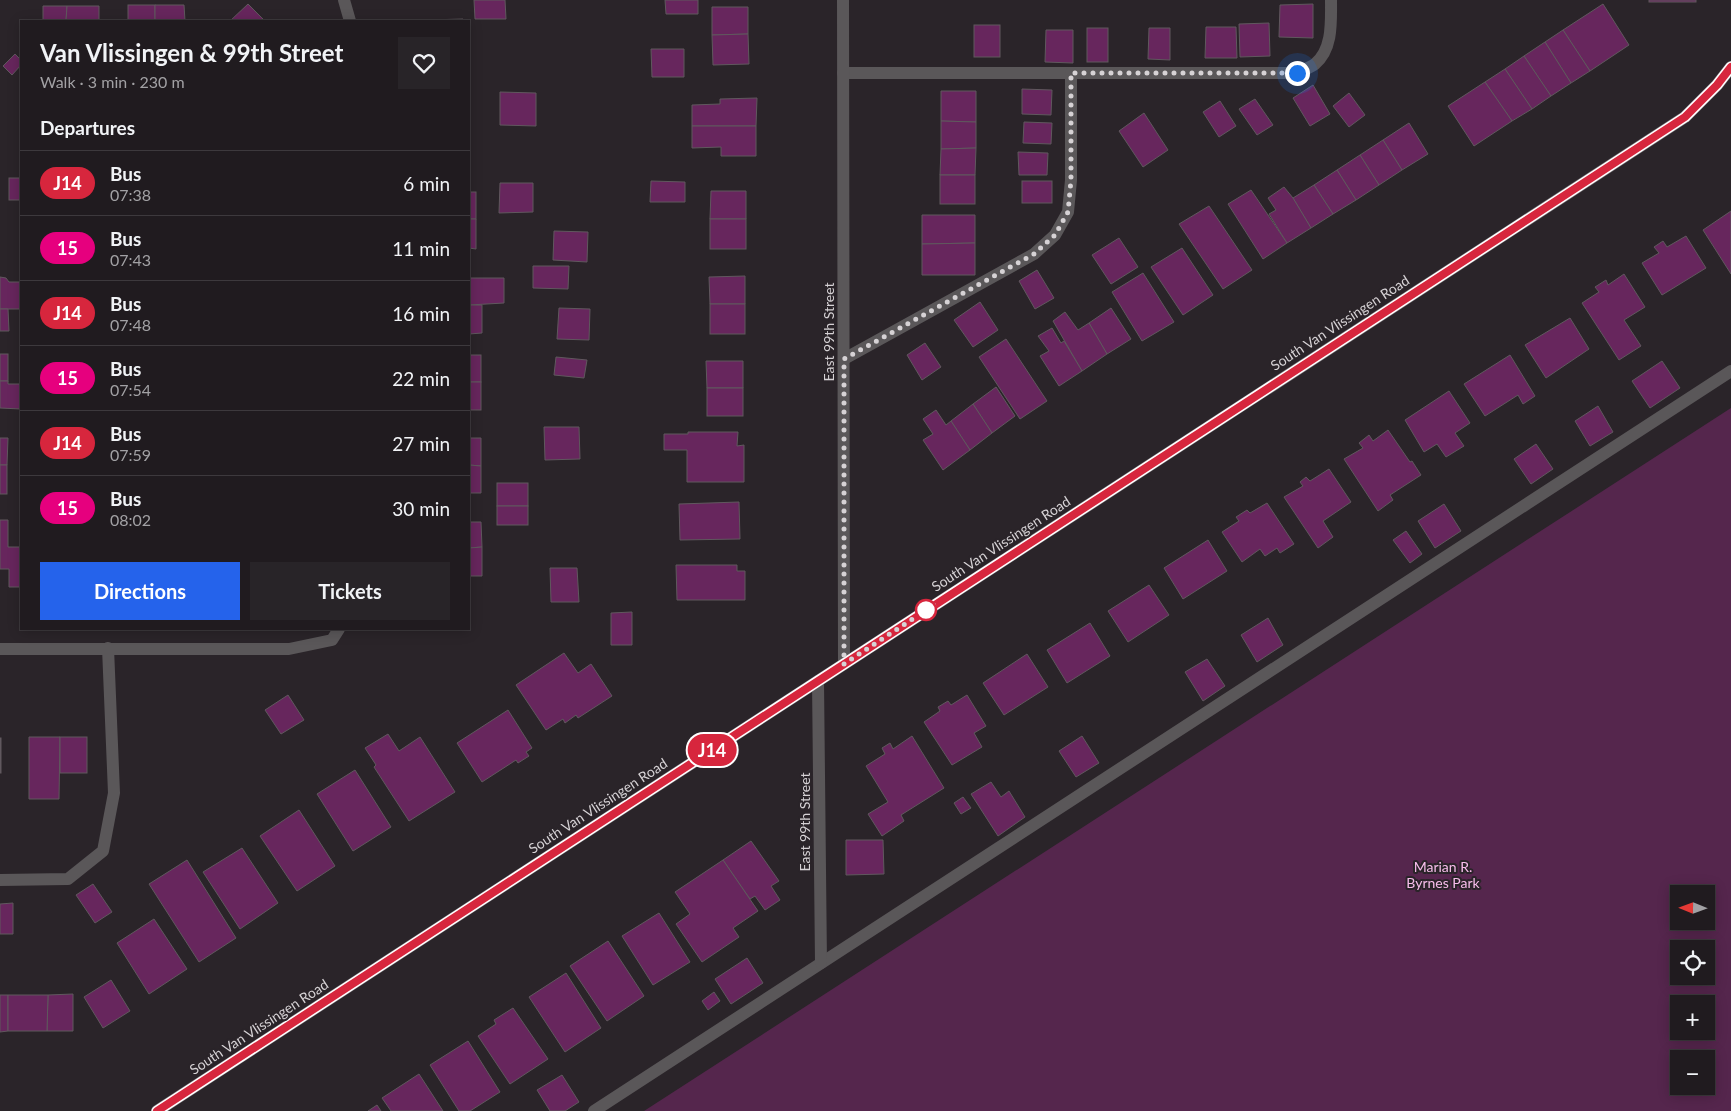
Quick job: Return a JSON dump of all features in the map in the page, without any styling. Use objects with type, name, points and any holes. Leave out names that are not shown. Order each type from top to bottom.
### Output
[{"type":"main road","name":"South Van Vlissingen Road","points":[[157,1111],[1685,117],[1717,85],[1731,67]]},
{"type":"street","points":[[344,0],[350,20]]},
{"type":"street","name":"East 99th Street","points":[[844,0],[844,664]]},
{"type":"street","points":[[844,73],[1297,73],[1315,64],[1327,49],[1331,25],[1331,0]]},
{"type":"street","points":[[844,359],[1034,254],[1055,235],[1068,212],[1071,180],[1071,73]]},
{"type":"street","points":[[594,1111],[1731,371]]},
{"type":"street","points":[[0,649],[289,649],[332,640],[338,630]]},
{"type":"street","points":[[0,880],[68,880],[104,851],[114,793],[108,648]]},
{"type":"street","name":"East 99th Street","points":[[818,681],[821,963]]},
{"type":"green space","name":"Marian R. Byrnes Park","points":[[1731,408],[1731,1111],[644,1111]]},
{"type":"building","points":[[474,0],[505,0],[506,19],[475,19]]},
{"type":"building","points":[[665,0],[698,0],[698,14],[666,14]]},
{"type":"building","points":[[1649,0],[1696,0],[1696,2],[1649,2]]},
{"type":"building","points":[[248,4],[264,20],[231,20]]},
{"type":"building","points":[[1313,4],[1313,38],[1279,37],[1280,5]]},
{"type":"building","points":[[1603,4],[1629,45],[1590,71],[1563,30]]},
{"type":"building","points":[[128,5],[155,5],[155,20],[128,20]]},
{"type":"building","points":[[155,5],[184,5],[185,20],[155,20]]},
{"type":"building","points":[[43,6],[67,6],[66,20],[43,20]]},
{"type":"building","points":[[67,6],[99,6],[99,20],[66,20]]},
{"type":"building","points":[[712,7],[748,7],[748,34],[712,35]]},
{"type":"building","points":[[463,19],[463,20],[428,20]]},
{"type":"building","points":[[1269,23],[1270,56],[1240,57],[1239,24]]},
{"type":"building","points":[[974,25],[1000,25],[1000,57],[974,57]]},
{"type":"building","points":[[1206,27],[1236,27],[1237,58],[1205,58]]},
{"type":"building","points":[[1087,28],[1108,28],[1108,62],[1087,62]]},
{"type":"building","points":[[1149,28],[1170,28],[1170,60],[1148,59]]},
{"type":"building","points":[[1046,30],[1073,30],[1073,63],[1045,62]]},
{"type":"building","points":[[1563,30],[1590,71],[1571,83],[1545,42]]},
{"type":"building","points":[[748,34],[749,64],[713,65],[712,35]]},
{"type":"building","points":[[1545,42],[1571,83],[1551,96],[1524,56]]},
{"type":"building","points":[[651,49],[684,49],[684,77],[652,77]]},
{"type":"building","points":[[15,54],[20,59],[20,66],[12,75],[3,66]]},
{"type":"building","points":[[1524,56],[1551,96],[1532,109],[1505,69]]},
{"type":"building","points":[[1505,69],[1532,109],[1512,121],[1485,82]]},
{"type":"building","points":[[1485,82],[1512,121],[1474,146],[1448,106]]},
{"type":"building","points":[[1313,85],[1330,114],[1310,126],[1293,98]]},
{"type":"building","points":[[1022,89],[1052,90],[1051,115],[1022,114]]},
{"type":"building","points":[[941,91],[976,91],[976,122],[941,121]]},
{"type":"building","points":[[500,92],[536,93],[536,126],[500,125]]},
{"type":"building","points":[[1349,93],[1365,115],[1349,127],[1333,106]]},
{"type":"building","points":[[757,98],[756,126],[692,126],[692,105],[720,104],[720,99]]},
{"type":"building","points":[[1255,99],[1273,125],[1257,135],[1239,109]]},
{"type":"building","points":[[1220,101],[1236,126],[1219,137],[1203,112]]},
{"type":"building","points":[[1144,113],[1168,150],[1143,167],[1119,131]]},
{"type":"building","points":[[941,121],[976,122],[976,148],[941,149]]},
{"type":"building","points":[[1024,122],[1052,123],[1051,144],[1023,143]]},
{"type":"building","points":[[1409,123],[1428,154],[1402,170],[1383,140]]},
{"type":"building","points":[[692,126],[756,126],[756,156],[721,156],[721,147],[692,148]]},
{"type":"building","points":[[1383,140],[1402,170],[1379,185],[1360,155]]},
{"type":"building","points":[[976,148],[975,175],[940,175],[941,149]]},
{"type":"building","points":[[1018,152],[1048,153],[1047,175],[1019,175]]},
{"type":"building","points":[[1360,155],[1379,185],[1356,200],[1337,170]]},
{"type":"building","points":[[1337,170],[1356,200],[1333,214],[1314,185]]},
{"type":"building","points":[[940,175],[975,175],[975,204],[940,204]]},
{"type":"building","points":[[9,178],[20,178],[20,200],[9,200]]},
{"type":"building","points":[[651,181],[685,182],[685,202],[650,202]]},
{"type":"building","points":[[1022,181],[1052,181],[1052,203],[1022,203]]},
{"type":"building","points":[[500,183],[533,183],[533,212],[499,213]]},
{"type":"building","points":[[1314,185],[1333,214],[1311,228],[1293,198]]},
{"type":"building","points":[[1284,187],[1311,228],[1287,243],[1269,214],[1276,210],[1268,198]]},
{"type":"building","points":[[1251,190],[1287,243],[1263,259],[1228,204]]},
{"type":"building","points":[[711,191],[746,191],[746,219],[710,219]]},
{"type":"building","points":[[470,192],[476,192],[476,219],[470,219]]},
{"type":"building","points":[[1209,206],[1252,270],[1223,289],[1179,224]]},
{"type":"building","points":[[1731,211],[1731,274],[1703,230]]},
{"type":"building","points":[[922,215],[975,215],[975,243],[922,244]]},
{"type":"building","points":[[470,219],[476,219],[476,249],[470,248]]},
{"type":"building","points":[[710,219],[746,219],[746,249],[710,249]]},
{"type":"building","points":[[554,231],[588,232],[587,262],[553,260]]},
{"type":"building","points":[[1686,236],[1706,268],[1662,295],[1642,263],[1659,253],[1654,247],[1663,241],[1667,247]]},
{"type":"building","points":[[1119,238],[1138,267],[1111,284],[1092,255]]},
{"type":"building","points":[[975,243],[975,275],[922,275],[922,244]]},
{"type":"building","points":[[1182,248],[1213,295],[1183,315],[1151,267]]},
{"type":"building","points":[[533,266],[569,266],[568,289],[533,288]]},
{"type":"building","points":[[1037,270],[1054,298],[1035,309],[1019,281]]},
{"type":"building","points":[[1143,273],[1174,322],[1142,341],[1112,292]]},
{"type":"building","points":[[1624,274],[1645,307],[1624,320],[1641,346],[1619,360],[1582,303],[1599,292],[1595,287],[1606,280],[1608,285]]},
{"type":"building","points":[[745,276],[745,304],[710,304],[709,277]]},
{"type":"building","points":[[0,277],[6,278],[9,282],[20,282],[20,309],[0,309]]},
{"type":"building","points":[[470,278],[504,278],[504,303],[470,305]]},
{"type":"building","points":[[980,302],[998,330],[973,347],[954,320]]},
{"type":"building","points":[[710,304],[745,304],[745,334],[710,334]]},
{"type":"building","points":[[470,305],[482,305],[482,333],[470,334]]},
{"type":"building","points":[[559,308],[590,309],[589,340],[557,339]]},
{"type":"building","points":[[1111,308],[1131,339],[1107,354],[1089,323]]},
{"type":"building","points":[[0,309],[8,309],[9,331],[0,331]]},
{"type":"building","points":[[1065,312],[1078,330],[1089,323],[1107,354],[1082,371],[1053,321]]},
{"type":"building","points":[[1570,318],[1589,349],[1546,378],[1525,345]]},
{"type":"building","points":[[1052,328],[1061,343],[1064,341],[1082,371],[1059,386],[1040,356],[1049,351],[1038,336]]},
{"type":"building","points":[[1006,339],[1047,401],[1020,419],[979,357]]},
{"type":"building","points":[[925,343],[941,367],[922,380],[907,355]]},
{"type":"building","points":[[0,354],[8,354],[8,381],[0,381]]},
{"type":"building","points":[[470,355],[481,355],[481,382],[470,382]]},
{"type":"building","points":[[1510,355],[1535,396],[1523,404],[1518,395],[1485,416],[1464,384]]},
{"type":"building","points":[[556,357],[587,360],[584,378],[554,375]]},
{"type":"building","points":[[706,361],[743,361],[743,388],[707,388]]},
{"type":"building","points":[[1662,361],[1680,388],[1650,408],[1632,381]]},
{"type":"building","points":[[0,381],[8,381],[8,384],[20,384],[20,409],[0,408]]},
{"type":"building","points":[[470,382],[481,382],[481,410],[470,410]]},
{"type":"building","points":[[996,387],[1015,416],[992,433],[973,404]]},
{"type":"building","points":[[707,388],[743,388],[743,416],[707,416]]},
{"type":"building","points":[[1449,391],[1470,423],[1455,433],[1464,446],[1446,457],[1437,444],[1424,452],[1405,420]]},
{"type":"building","points":[[973,404],[992,433],[970,450],[951,421]]},
{"type":"building","points":[[1598,406],[1613,432],[1590,446],[1575,421]]},
{"type":"building","points":[[936,410],[946,425],[951,421],[970,450],[943,470],[923,440],[933,434],[923,419]]},
{"type":"building","points":[[544,427],[579,427],[580,459],[545,460]]},
{"type":"building","points":[[1388,430],[1421,475],[1390,495],[1393,500],[1378,511],[1344,459],[1363,448],[1359,443],[1369,435],[1373,441]]},
{"type":"building","points":[[688,432],[738,432],[737,446],[744,445],[744,482],[687,482],[687,450],[664,450],[664,434],[688,434]]},
{"type":"building","points":[[0,438],[8,438],[7,465],[0,465]]},
{"type":"building","points":[[470,438],[481,438],[481,466],[470,465]]},
{"type":"building","points":[[1536,444],[1553,469],[1531,484],[1514,459]]},
{"type":"building","points":[[0,465],[7,465],[7,494],[0,494]]},
{"type":"building","points":[[470,465],[481,466],[481,493],[470,493]]},
{"type":"building","points":[[1329,469],[1351,502],[1323,521],[1333,537],[1318,548],[1284,497],[1303,486],[1300,482],[1306,477],[1310,481]]},
{"type":"building","points":[[497,483],[528,483],[528,506],[497,506]]},
{"type":"building","points":[[739,502],[740,539],[680,540],[679,504]]},
{"type":"building","points":[[1267,503],[1294,544],[1280,553],[1277,548],[1265,556],[1260,549],[1242,562],[1222,532],[1239,521],[1236,517],[1247,510],[1250,513]]},
{"type":"building","points":[[1444,504],[1461,531],[1435,548],[1418,521]]},
{"type":"building","points":[[497,506],[528,506],[528,525],[497,525]]},
{"type":"building","points":[[0,520],[8,520],[8,547],[20,547],[20,587],[9,587],[9,569],[0,569]]},
{"type":"building","points":[[470,522],[481,522],[482,547],[470,548]]},
{"type":"building","points":[[1406,531],[1422,554],[1410,563],[1393,540]]},
{"type":"building","points":[[1208,540],[1227,571],[1183,599],[1164,568]]},
{"type":"building","points":[[482,547],[482,576],[470,576],[470,548]]},
{"type":"building","points":[[676,565],[737,565],[737,571],[745,571],[745,600],[677,600]]},
{"type":"building","points":[[550,568],[577,568],[579,602],[551,602]]},
{"type":"building","points":[[1149,585],[1169,615],[1128,642],[1108,611]]},
{"type":"building","points":[[632,612],[632,645],[611,645],[611,613]]},
{"type":"building","points":[[1268,618],[1283,645],[1257,662],[1241,635]]},
{"type":"building","points":[[1090,623],[1110,656],[1067,683],[1047,650]]},
{"type":"building","points":[[564,653],[578,673],[591,664],[612,696],[578,718],[576,715],[565,723],[563,719],[546,730],[516,685]]},
{"type":"building","points":[[1027,654],[1048,687],[1004,715],[983,683]]},
{"type":"building","points":[[1207,659],[1225,686],[1203,701],[1185,672]]},
{"type":"building","points":[[288,695],[304,720],[281,734],[265,710]]},
{"type":"building","points":[[967,695],[986,726],[974,733],[982,747],[952,765],[924,722],[940,711],[938,707],[948,701],[951,705]]},
{"type":"building","points":[[508,710],[532,748],[526,752],[529,756],[518,763],[516,760],[482,782],[457,743]]},
{"type":"building","points":[[388,734],[399,751],[420,737],[455,792],[409,821],[374,767],[376,765],[365,748]]},
{"type":"building","points":[[912,736],[944,788],[901,815],[904,821],[882,836],[868,814],[888,802],[866,766],[885,754],[882,748],[890,743],[893,749]]},
{"type":"building","points":[[1082,736],[1099,763],[1076,777],[1059,751]]},
{"type":"building","points":[[29,737],[60,737],[59,799],[29,799]]},
{"type":"building","points":[[60,737],[87,737],[87,773],[60,773]]},
{"type":"building","points":[[1,738],[1,773],[0,773]]},
{"type":"building","points":[[355,770],[391,827],[353,851],[317,794]]},
{"type":"building","points":[[991,782],[1001,797],[1009,791],[1025,817],[998,836],[971,794]]},
{"type":"building","points":[[963,797],[971,808],[961,814],[954,803]]},
{"type":"building","points":[[299,810],[335,866],[297,891],[260,836]]},
{"type":"building","points":[[846,840],[883,840],[884,874],[846,875]]},
{"type":"building","points":[[751,841],[779,881],[771,886],[780,900],[765,910],[755,896],[750,899],[723,860]]},
{"type":"building","points":[[242,848],[278,903],[240,929],[203,872]]},
{"type":"building","points":[[187,860],[236,938],[199,962],[149,884]]},
{"type":"building","points":[[723,860],[758,911],[733,928],[739,937],[702,962],[676,924],[690,914],[675,892]]},
{"type":"building","points":[[93,884],[112,912],[95,923],[76,895]]},
{"type":"building","points":[[13,903],[13,934],[0,934],[0,904]]},
{"type":"building","points":[[659,913],[690,962],[653,985],[622,936]]},
{"type":"building","points":[[154,919],[187,969],[149,994],[117,943]]},
{"type":"building","points":[[608,941],[644,996],[607,1021],[570,966]]},
{"type":"building","points":[[747,958],[763,983],[731,1004],[715,979]]},
{"type":"building","points":[[566,973],[601,1028],[565,1052],[529,997]]},
{"type":"building","points":[[111,980],[130,1011],[103,1028],[84,997]]},
{"type":"building","points":[[714,992],[720,1001],[708,1010],[702,1001]]},
{"type":"building","points":[[73,994],[73,1031],[47,1031],[48,995]]},
{"type":"building","points":[[0,995],[8,995],[8,1031],[0,1032]]},
{"type":"building","points":[[8,995],[48,995],[47,1031],[8,1031]]},
{"type":"building","points":[[513,1008],[548,1059],[510,1084],[478,1036],[496,1024],[494,1020]]},
{"type":"building","points":[[468,1041],[500,1092],[470,1111],[459,1111],[430,1065]]},
{"type":"building","points":[[419,1074],[443,1111],[391,1111],[382,1098]]},
{"type":"building","points":[[562,1075],[579,1102],[565,1111],[550,1111],[537,1090]]},
{"type":"building","points":[[377,1105],[381,1111],[368,1111]]},
{"type":"bus line","name":"J14","points":[[157,1111],[1685,117],[1717,85],[1731,67]]},
{"type":"route","points":[[926,610],[934,605],[844,664],[844,359],[1034,254],[1055,235],[1068,212],[1071,180],[1071,73],[1297,73]]}]
